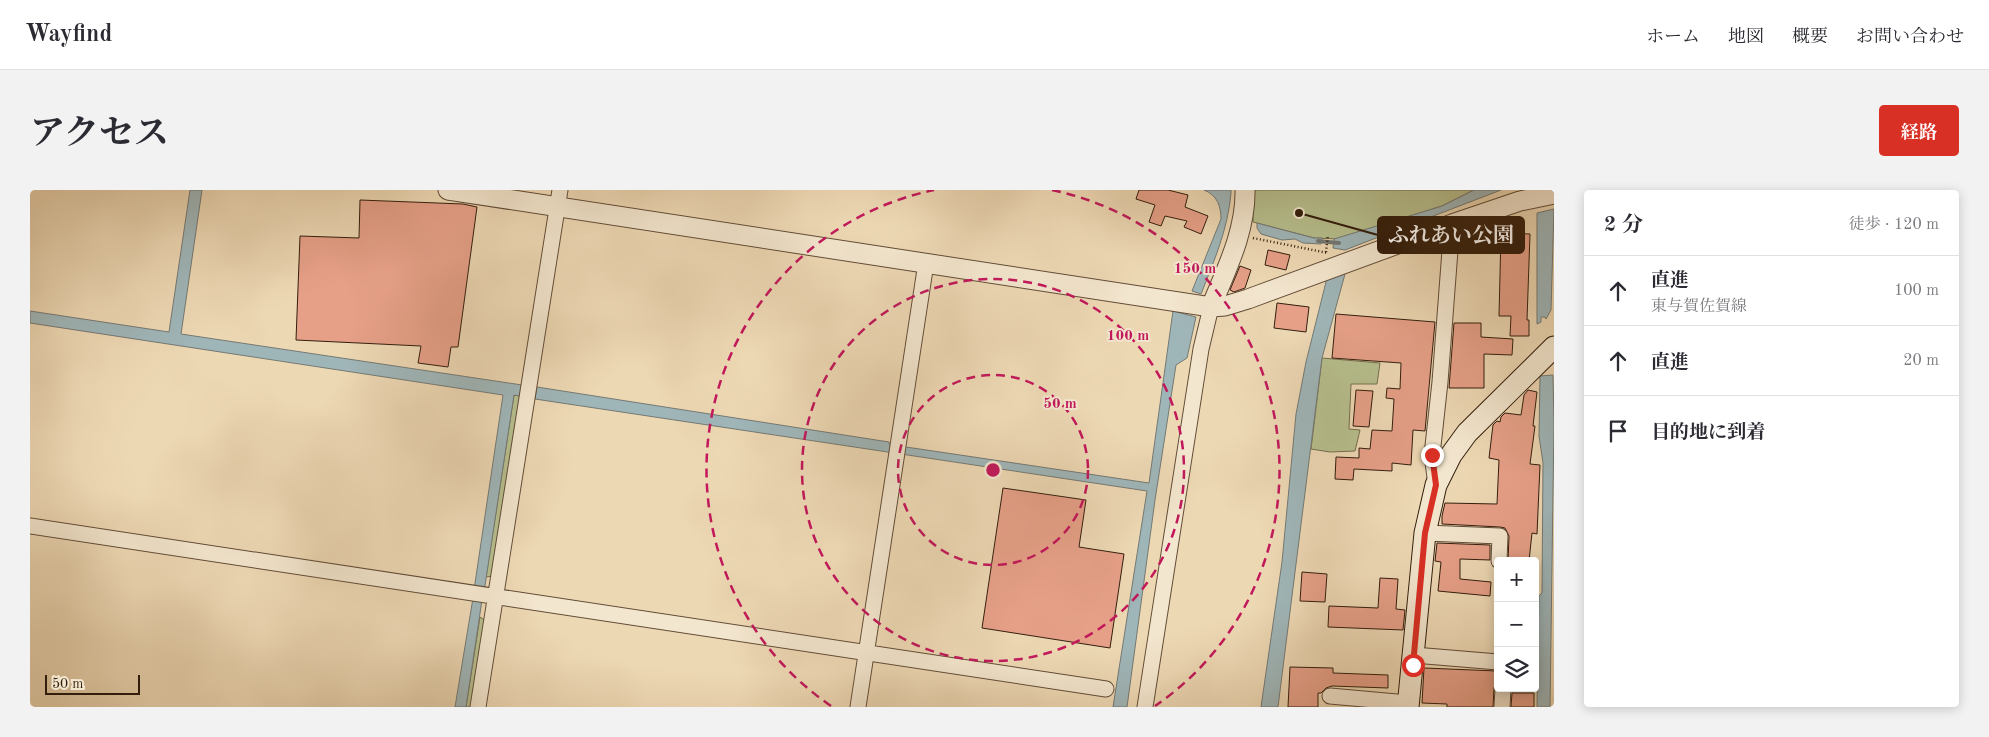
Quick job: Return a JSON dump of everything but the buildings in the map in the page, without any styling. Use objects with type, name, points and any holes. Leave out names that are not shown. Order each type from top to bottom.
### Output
[{"type":"main road","points":[[1408,705],[1425,533],[1436,485],[1451,455],[1467,433],[1554,347]]},
{"type":"street","points":[[448,190],[559,198],[926,263],[1211,307],[1225,306],[1452,224],[1520,202],[1554,194]]},
{"type":"street","points":[[1145,707],[1201,349],[1211,307],[1240,231],[1245,190]]},
{"type":"street","points":[[478,707],[484,596],[527,402],[559,198]]},
{"type":"street","points":[[1436,485],[1432,455],[1440,382],[1452,224]]},
{"type":"street","points":[[858,707],[926,263]]},
{"type":"street","points":[[30,526],[1106,690]]},
{"type":"street","points":[[1425,533],[1500,536],[1499,557]]},
{"type":"street","points":[[1414,655],[1494,662]]},
{"type":"street","points":[[1502,707],[1503,692]]},
{"type":"street","points":[[1330,696],[1408,705]]},
{"type":"path","points":[[1247,235],[1260,240],[1335,254],[1344,263]]},
{"type":"path","points":[[1326,252],[1328,235]]},
{"type":"green space","points":[[1253,190],[1474,190],[1442,206],[1339,239],[1314,238],[1253,222]]},
{"type":"green space","points":[[1322,358],[1380,363],[1377,384],[1351,384],[1349,429],[1360,430],[1355,451],[1330,452],[1311,449]]},
{"type":"green space","points":[[514,395],[520,396],[493,576],[486,577]]},
{"type":"green space","points":[[480,617],[486,621],[473,707],[466,707]]},
{"type":"water","points":[[190,190],[202,190],[181,334],[522,385],[520,396],[514,395],[484,592],[474,590],[503,395],[30,323],[30,311],[169,332]]},
{"type":"water","points":[[1204,190],[1231,190],[1231,193],[1224,232],[1201,294],[1192,291],[1221,219],[1220,210],[1215,198]]},
{"type":"water","points":[[1474,190],[1501,190],[1345,250],[1333,248],[1334,239],[1442,206]]},
{"type":"water","points":[[1554,209],[1551,310],[1546,319],[1541,317],[1541,322],[1537,324],[1537,213]]},
{"type":"water","points":[[1257,223],[1314,238],[1322,238],[1321,244],[1303,243],[1295,239],[1282,240],[1261,234],[1257,228]]},
{"type":"water","points":[[1344,271],[1345,274],[1322,358],[1278,707],[1261,707],[1282,562],[1296,414],[1306,362],[1327,278]]},
{"type":"water","points":[[1173,311],[1196,317],[1187,358],[1176,365],[1155,500],[1127,707],[1113,707],[1147,491],[535,399],[537,387],[889,442],[889,444],[906,447],[1149,483]]},
{"type":"water","points":[[1553,375],[1550,707],[1537,707],[1537,692],[1539,692],[1539,596],[1542,593],[1543,463],[1539,436],[1540,376]]},
{"type":"water","points":[[473,598],[482,600],[466,707],[455,707]]},
{"type":"waterway","points":[[1318,241],[1339,243]]},
{"type":"place","name":"ふれあい公園","points":[[1299,213]]},
{"type":"route","points":[[1413,665],[1425,533],[1436,485],[1432,455]]}]
